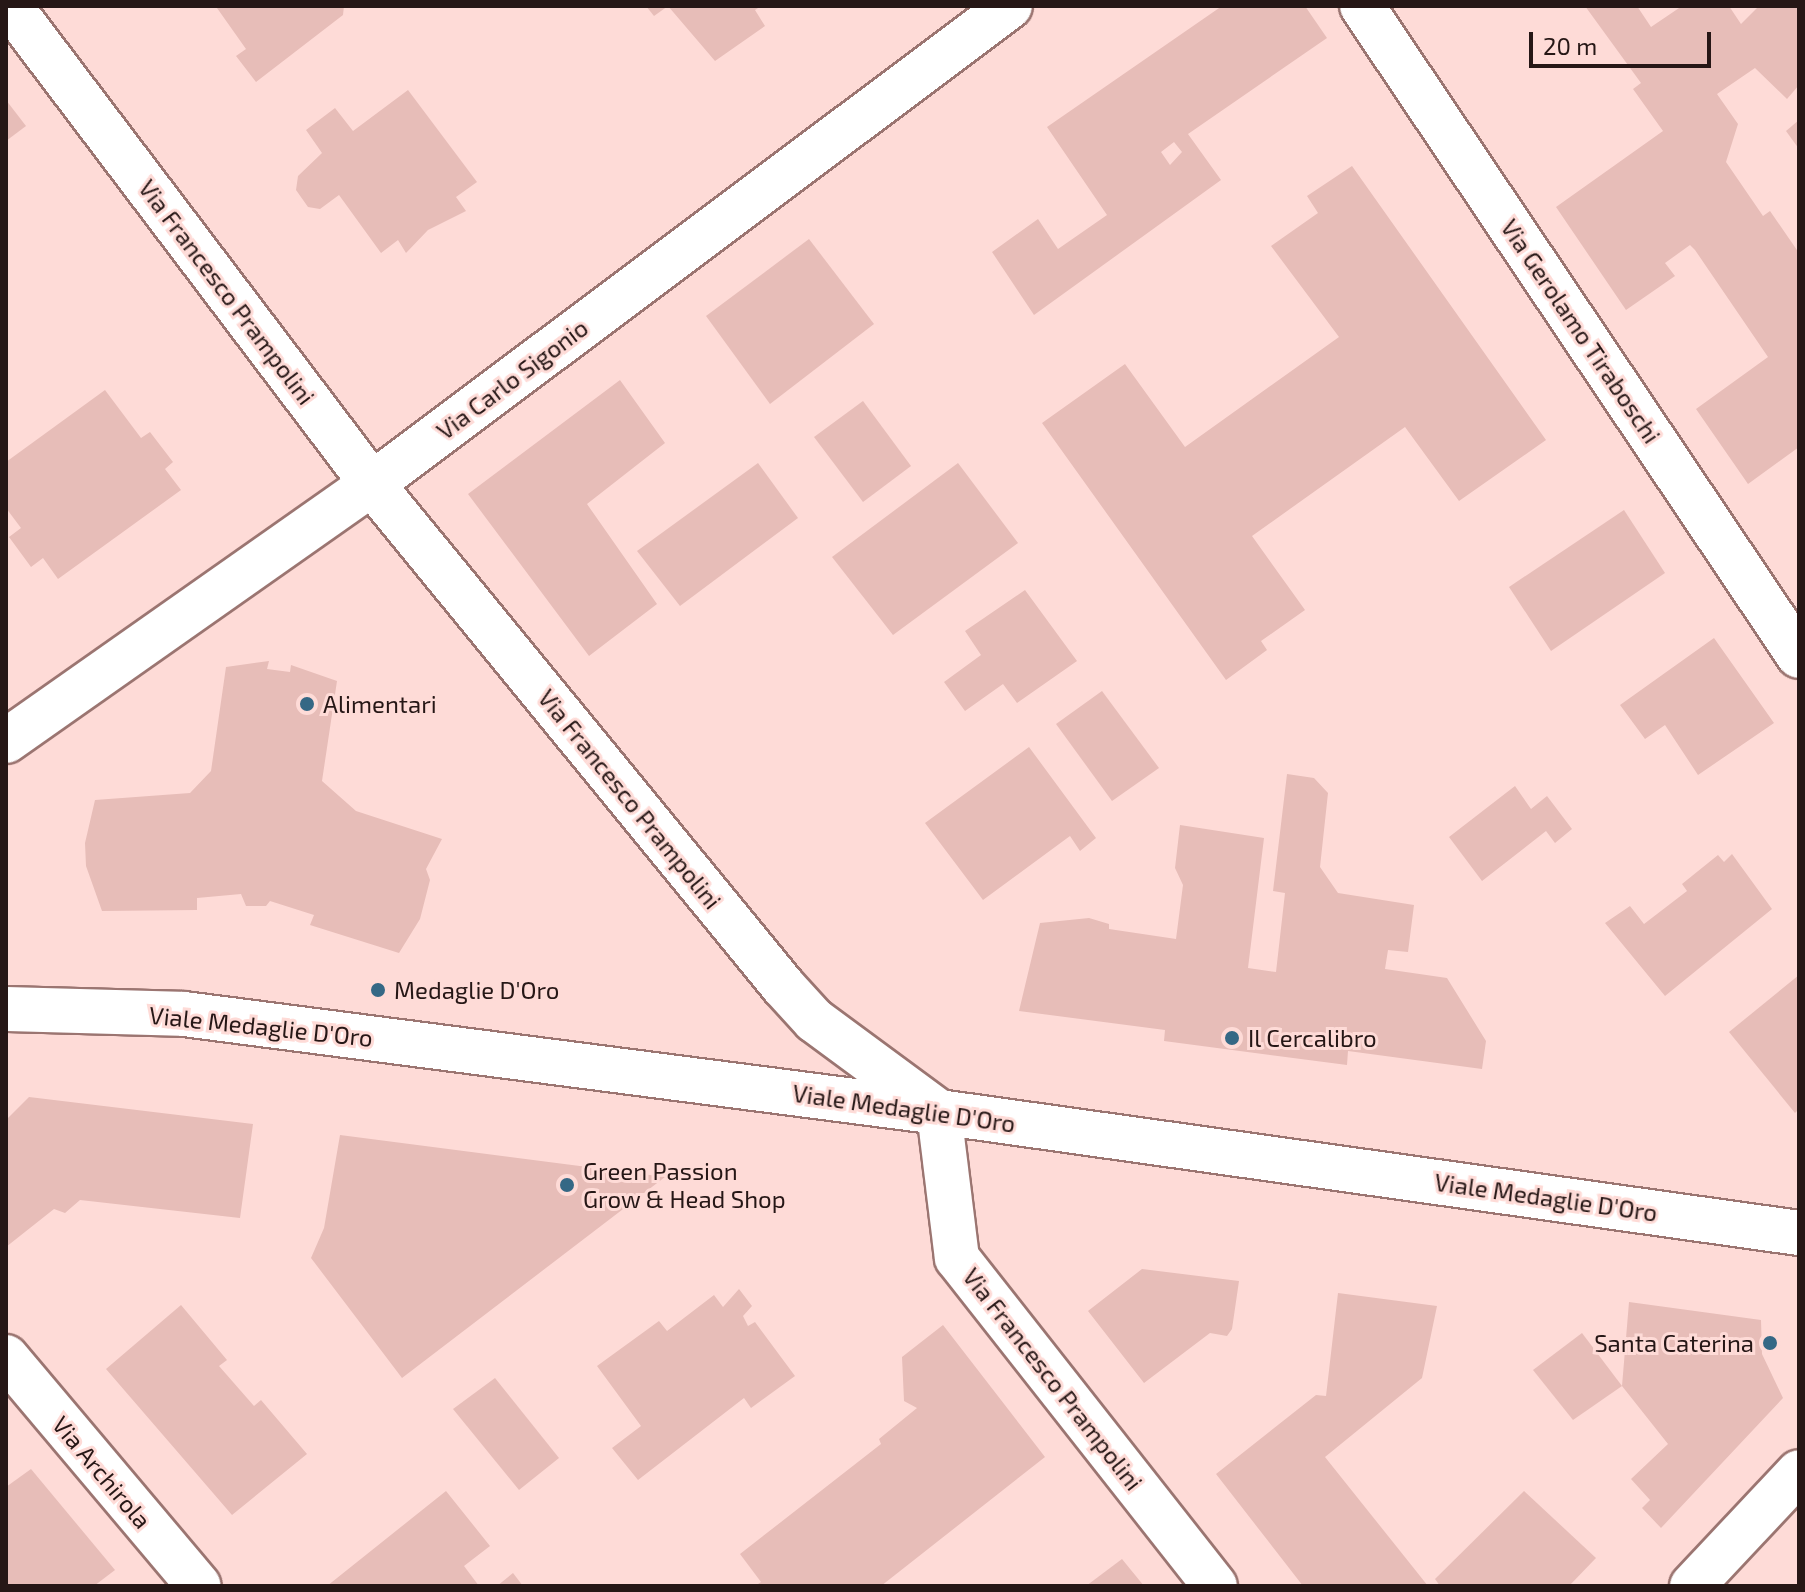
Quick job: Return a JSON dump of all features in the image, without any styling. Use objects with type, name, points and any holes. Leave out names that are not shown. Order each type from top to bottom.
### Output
[{"type":"street","name":"Via Francesco Prampolini","points":[[10,6],[372,484],[783,986],[814,1020],[939,1112],[957,1258],[1215,1586]]},
{"type":"street","name":"Via Carlo Sigonio","points":[[6,741],[372,484],[1010,6]]},
{"type":"street","name":"Via Gerolamo Tiraboschi","points":[[1362,6],[1799,656]]},
{"type":"street","name":"Viale Medaglie D'Oro","points":[[6,1009],[184,1014],[939,1112],[1799,1233]]},
{"type":"street","name":"Via Archirola","points":[[6,1357],[199,1586]]},
{"type":"street","points":[[1692,1586],[1799,1472]]},
{"type":"building","points":[[344,6],[343,15],[256,82],[236,56],[246,49],[217,8]]},
{"type":"building","points":[[646,6],[668,6],[654,16]]},
{"type":"building","points":[[668,6],[761,6],[755,10],[765,26],[715,61]]},
{"type":"building","points":[[1222,6],[1305,6],[1327,38],[1188,134],[1221,180],[1034,315],[992,252],[1038,219],[1058,249],[1107,215],[1047,127]],"holes":[[[1174,142],[1182,152],[1170,165],[1161,152]]]},
{"type":"building","points":[[1585,6],[1637,6],[1651,27],[1682,6],[1729,6],[1741,24],[1759,6],[1799,6],[1799,85],[1787,99],[1755,68],[1717,94],[1738,124],[1726,162],[1763,216],[1770,211],[1799,253],[1799,447],[1748,484],[1696,409],[1768,357],[1695,250],[1690,245],[1665,263],[1675,276],[1626,310],[1556,207],[1663,131],[1633,89],[1641,83]]},
{"type":"building","points":[[408,90],[477,182],[456,197],[466,211],[428,230],[406,253],[398,240],[381,253],[339,195],[320,209],[308,207],[296,190],[298,176],[322,153],[306,130],[335,108],[353,131]]},
{"type":"building","points":[[6,100],[26,126],[6,141]]},
{"type":"building","points":[[1799,120],[1799,149],[1786,131]]},
{"type":"building","points":[[1352,166],[1546,440],[1459,501],[1405,427],[1252,536],[1305,610],[1261,641],[1267,650],[1226,680],[1042,423],[1125,364],[1185,447],[1339,337],[1271,246],[1318,213],[1307,196]]},
{"type":"building","points":[[809,239],[874,324],[770,404],[706,316]]},
{"type":"building","points":[[620,380],[665,443],[587,504],[657,604],[589,656],[468,494]]},
{"type":"building","points":[[105,390],[141,438],[150,432],[173,462],[165,469],[181,490],[58,579],[43,558],[31,567],[9,537],[21,528],[6,508],[6,462]]},
{"type":"building","points":[[863,401],[911,466],[863,502],[814,437]]},
{"type":"building","points":[[758,463],[798,518],[680,606],[637,551]]},
{"type":"building","points":[[958,463],[1018,543],[893,635],[832,557]]},
{"type":"building","points":[[1624,510],[1665,573],[1551,651],[1509,587]]},
{"type":"building","points":[[1025,590],[1077,661],[1017,703],[1003,684],[965,711],[944,682],[981,655],[965,631]]},
{"type":"building","points":[[1714,638],[1774,723],[1698,775],[1665,725],[1645,739],[1620,705]]},
{"type":"building","points":[[269,661],[267,669],[290,672],[291,665],[337,681],[322,781],[356,811],[442,839],[426,869],[430,880],[420,919],[399,953],[310,925],[314,915],[270,901],[266,906],[246,906],[241,894],[197,898],[197,910],[102,911],[86,866],[85,843],[95,800],[190,793],[211,771],[226,667]]},
{"type":"building","points":[[1102,691],[1159,768],[1112,801],[1056,724]]},
{"type":"building","points":[[1029,747],[1096,838],[1080,851],[1070,836],[983,900],[925,823]]},
{"type":"building","points":[[1287,774],[1314,778],[1328,793],[1320,867],[1338,893],[1414,905],[1408,952],[1388,950],[1385,969],[1447,978],[1486,1041],[1482,1069],[1348,1051],[1347,1065],[1164,1041],[1165,1030],[1019,1011],[1040,923],[1089,918],[1109,924],[1109,929],[1176,939],[1183,885],[1175,868],[1180,825],[1264,838],[1248,968],[1276,972],[1285,893],[1273,891]]},
{"type":"building","points":[[1515,786],[1531,809],[1547,796],[1572,829],[1555,843],[1546,831],[1482,881],[1449,837]]},
{"type":"building","points":[[1732,854],[1772,909],[1665,996],[1605,923],[1630,906],[1644,924],[1687,891],[1682,884],[1718,855],[1724,862]]},
{"type":"building","points":[[1799,975],[1799,1109],[1795,1113],[1729,1032]]},
{"type":"building","points":[[29,1097],[253,1124],[240,1218],[80,1200],[65,1213],[54,1209],[6,1247],[6,1120]]},
{"type":"building","points":[[340,1135],[665,1177],[402,1378],[311,1258],[324,1228]]},
{"type":"building","points":[[1142,1269],[1239,1281],[1232,1329],[1227,1336],[1210,1333],[1144,1383],[1088,1311]]},
{"type":"building","points":[[739,1289],[752,1306],[743,1316],[748,1326],[755,1322],[795,1376],[751,1408],[744,1398],[638,1480],[612,1448],[641,1426],[597,1366],[659,1321],[667,1331],[714,1295],[723,1307]]},
{"type":"building","points":[[1338,1293],[1437,1306],[1422,1378],[1325,1457],[1428,1586],[1303,1586],[1216,1474],[1316,1395],[1326,1396]]},
{"type":"building","points":[[1629,1302],[1761,1320],[1762,1354],[1783,1398],[1661,1528],[1642,1508],[1650,1500],[1631,1479],[1668,1444],[1622,1386]]},
{"type":"building","points":[[181,1305],[227,1360],[219,1366],[254,1406],[261,1400],[307,1454],[232,1515],[106,1369]]},
{"type":"building","points":[[943,1325],[1045,1457],[881,1586],[755,1586],[761,1582],[740,1554],[881,1444],[879,1439],[917,1408],[904,1401],[902,1357]]},
{"type":"building","points":[[1582,1333],[1622,1386],[1573,1420],[1533,1370]]},
{"type":"building","points":[[495,1378],[559,1458],[519,1490],[453,1409]]},
{"type":"building","points":[[31,1469],[115,1570],[94,1586],[6,1586],[6,1487]]},
{"type":"building","points":[[446,1491],[490,1546],[464,1566],[479,1586],[327,1586]]},
{"type":"building","points":[[1524,1491],[1596,1558],[1569,1586],[1440,1586],[1435,1579]]},
{"type":"building","points":[[1122,1559],[1144,1586],[1086,1586]]},
{"type":"building","points":[[513,1573],[523,1586],[497,1586]]},
{"type":"place","name":"Alimentari","points":[[307,704]]},
{"type":"place","name":"Medaglie D'Oro","points":[[378,990]]},
{"type":"place","name":"Il Cercalibro","points":[[1232,1038]]},
{"type":"place","name":"Green Passion Grow & Head Shop","points":[[567,1185]]},
{"type":"place","name":"Santa Caterina","points":[[1770,1343]]}]
